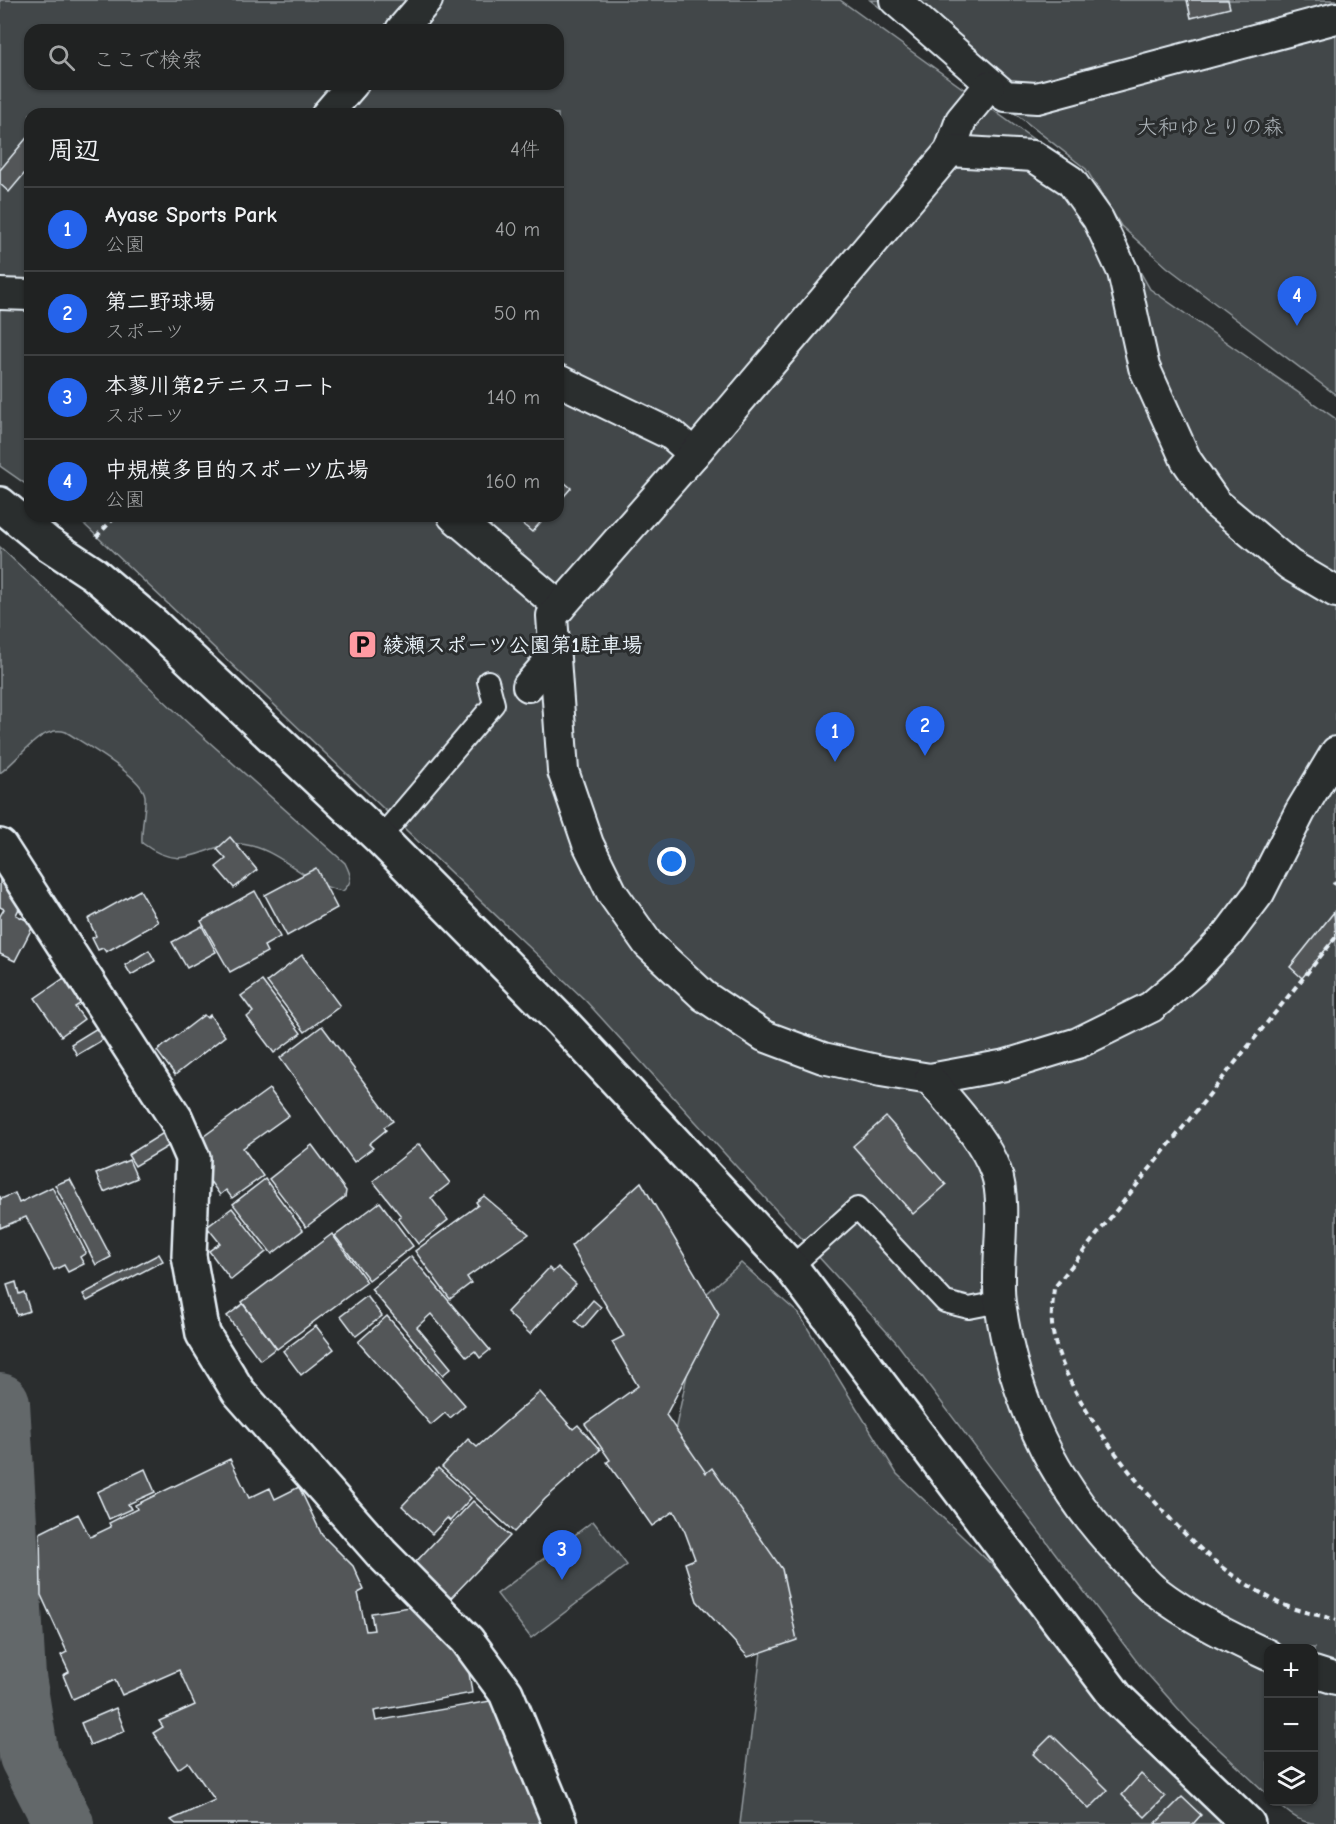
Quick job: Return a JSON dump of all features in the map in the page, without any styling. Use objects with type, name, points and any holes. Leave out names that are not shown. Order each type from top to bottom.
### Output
[{"type":"street","points":[[406,24],[427,0]]},
{"type":"street","points":[[895,0],[989,86],[1005,96],[1037,98],[1336,18]]},
{"type":"street","points":[[989,86],[961,120],[950,151],[694,454],[552,616],[563,771],[588,844],[612,893],[648,944],[704,996],[764,1036],[823,1058],[930,1079],[1006,1065],[1078,1043],[1151,1007],[1200,964],[1228,934],[1260,892],[1300,812],[1336,752]]},
{"type":"street","points":[[332,108],[349,90]]},
{"type":"street","points":[[950,151],[1033,156],[1071,181],[1098,219],[1123,272],[1144,367],[1186,460],[1216,504],[1290,565],[1336,592]]},
{"type":"street","points":[[0,294],[24,294]]},
{"type":"street","points":[[564,383],[672,435],[694,454]]},
{"type":"street","points":[[0,504],[47,543],[94,573],[154,625],[380,838],[562,1022],[791,1267],[1117,1698],[1248,1824]]},
{"type":"street","points":[[460,522],[560,607]]},
{"type":"street","points":[[528,686],[554,656]]},
{"type":"street","points":[[0,846],[176,1119],[193,1158],[189,1256],[203,1334],[238,1391],[381,1553],[467,1641],[506,1693],[560,1824]]},
{"type":"street","points":[[930,1079],[976,1137],[996,1173],[1000,1207],[1000,1302],[1020,1396],[1052,1464],[1097,1530],[1153,1589],[1225,1635],[1264,1653]]},
{"type":"street","points":[[1318,1673],[1336,1679]]},
{"type":"lane","points":[[380,838],[494,704],[488,681]]},
{"type":"lane","points":[[791,1267],[857,1208],[945,1302],[969,1308],[1000,1302]]},
{"type":"path","points":[[96,537],[110,522]]},
{"type":"path","points":[[1336,937],[1054,1288],[1052,1325],[1066,1374],[1091,1416],[1126,1466],[1176,1526],[1218,1564],[1277,1602],[1336,1620]]},
{"type":"green space","points":[[0,0],[840,0],[1086,177],[1150,289],[1336,419],[1336,1824],[1309,1823],[1297,1818],[1281,1806],[1318,1806],[1318,1644],[1264,1644],[1264,1791],[1191,1723],[1141,1667],[896,1342],[585,1000],[81,522],[564,522],[564,108],[24,108],[24,483],[0,466]]},
{"type":"green space","name":"大和ゆとりの森","points":[[870,0],[1336,0],[1336,395],[1167,267],[1121,226],[1086,169]]},
{"type":"green space","points":[[0,547],[190,725],[345,863],[350,878],[349,884],[343,891],[320,883],[276,856],[252,846],[237,844],[223,846],[187,857],[174,857],[159,853],[142,843],[145,796],[142,788],[124,770],[66,732],[48,733],[0,773]]},
{"type":"green space","points":[[741,1263],[799,1314],[897,1474],[1263,1824],[740,1824],[765,1619],[675,1431],[704,1296]]},
{"type":"green space","points":[[593,1521],[627,1565],[531,1638],[497,1594]]},
{"type":"building","points":[[1187,0],[1228,0],[1230,8],[1191,18]]},
{"type":"building","points":[[24,141],[24,174],[9,192],[0,184],[0,170]]},
{"type":"building","points":[[564,482],[571,488],[564,496]]},
{"type":"building","points":[[520,522],[541,522],[532,532]]},
{"type":"building","points":[[230,837],[257,870],[234,888],[216,867],[226,859],[217,849]]},
{"type":"building","points":[[316,868],[337,908],[287,936],[265,895]]},
{"type":"building","points":[[0,872],[12,877],[6,889],[24,898],[16,915],[34,924],[15,961],[0,954],[0,916],[4,909],[0,907]]},
{"type":"building","points":[[140,890],[158,922],[106,952],[103,948],[98,950],[92,938],[96,936],[88,919]]},
{"type":"building","points":[[255,891],[280,937],[264,946],[267,952],[230,972],[201,921]]},
{"type":"building","points":[[1334,912],[1336,937],[1302,978],[1290,967]]},
{"type":"building","points":[[202,926],[216,952],[187,968],[172,942]]},
{"type":"building","points":[[149,950],[155,961],[131,975],[125,965]]},
{"type":"building","points":[[302,955],[340,1006],[305,1032],[267,982]]},
{"type":"building","points":[[70,974],[88,999],[75,1007],[84,1019],[61,1036],[35,998]]},
{"type":"building","points":[[262,981],[301,1033],[274,1053],[247,1017],[253,1012],[241,996]]},
{"type":"building","points":[[204,1015],[207,1018],[210,1015],[225,1036],[175,1075],[157,1051]]},
{"type":"building","points":[[102,1025],[109,1036],[77,1055],[71,1044]]},
{"type":"building","points":[[322,1026],[393,1121],[384,1127],[386,1130],[369,1144],[373,1148],[354,1162],[280,1058]]},
{"type":"building","points":[[269,1089],[289,1115],[243,1148],[263,1176],[232,1198],[226,1190],[220,1195],[201,1169],[193,1144]]},
{"type":"building","points":[[886,1117],[946,1185],[913,1214],[853,1146]]},
{"type":"building","points":[[165,1132],[172,1144],[135,1166],[128,1155]]},
{"type":"building","points":[[419,1144],[450,1183],[431,1198],[448,1220],[418,1244],[398,1218],[401,1216],[373,1181]]},
{"type":"building","points":[[312,1145],[346,1191],[345,1197],[306,1227],[269,1179]]},
{"type":"building","points":[[129,1160],[137,1178],[104,1192],[96,1174]]},
{"type":"building","points":[[70,1179],[111,1257],[96,1265],[55,1185]]},
{"type":"building","points":[[265,1179],[303,1230],[272,1254],[233,1204]]},
{"type":"building","points":[[641,1182],[719,1314],[666,1415],[706,1473],[712,1468],[782,1569],[797,1640],[748,1657],[697,1601],[685,1563],[695,1559],[674,1511],[652,1526],[607,1462],[610,1460],[585,1424],[638,1386],[612,1342],[624,1336],[571,1246]]},
{"type":"building","points":[[52,1187],[86,1253],[80,1257],[84,1264],[68,1272],[64,1265],[54,1270],[26,1217],[0,1228],[0,1196],[1,1199],[15,1193],[19,1203]]},
{"type":"building","points":[[484,1196],[529,1234],[467,1277],[471,1283],[450,1299],[415,1251],[478,1205],[476,1202]]},
{"type":"building","points":[[380,1202],[413,1246],[369,1280],[335,1236]]},
{"type":"building","points":[[232,1208],[266,1252],[231,1280],[209,1251],[220,1243],[207,1227]]},
{"type":"building","points":[[332,1234],[367,1282],[277,1349],[242,1302]]},
{"type":"building","points":[[159,1254],[163,1261],[87,1301],[83,1294]]},
{"type":"building","points":[[411,1256],[490,1350],[480,1358],[475,1351],[467,1357],[431,1314],[417,1327],[451,1368],[443,1375],[371,1289]]},
{"type":"building","points":[[558,1267],[576,1284],[530,1334],[507,1312],[549,1268],[553,1272]]},
{"type":"building","points":[[16,1282],[19,1294],[24,1292],[30,1311],[17,1315],[7,1285]]},
{"type":"building","points":[[367,1296],[382,1316],[356,1336],[341,1316]]},
{"type":"building","points":[[593,1300],[601,1307],[583,1328],[575,1321]]},
{"type":"building","points":[[243,1304],[276,1348],[260,1360],[227,1316]]},
{"type":"building","points":[[387,1316],[465,1405],[450,1418],[445,1413],[431,1425],[358,1342]]},
{"type":"building","points":[[316,1326],[334,1349],[301,1375],[283,1351]]},
{"type":"building","points":[[540,1392],[573,1429],[578,1425],[600,1450],[545,1499],[514,1532],[442,1467],[468,1439],[477,1447]]},
{"type":"building","points":[[230,1459],[249,1498],[270,1488],[275,1499],[299,1487],[322,1535],[353,1566],[364,1590],[358,1593],[366,1631],[374,1630],[371,1613],[429,1604],[467,1659],[472,1693],[374,1711],[376,1721],[490,1701],[545,1824],[176,1824],[171,1820],[215,1800],[188,1762],[178,1769],[153,1733],[163,1727],[159,1721],[195,1705],[179,1670],[122,1695],[115,1680],[73,1699],[63,1675],[69,1672],[61,1655],[67,1652],[41,1595],[40,1533],[78,1514],[90,1537],[111,1527],[109,1523],[137,1509],[135,1505]]},
{"type":"building","points":[[438,1468],[471,1498],[450,1521],[447,1518],[432,1534],[402,1506]]},
{"type":"building","points":[[145,1469],[155,1492],[128,1504],[131,1509],[109,1519],[97,1492]]},
{"type":"building","points":[[473,1501],[510,1536],[449,1600],[412,1566]]},
{"type":"building","points":[[116,1708],[125,1731],[90,1745],[81,1723]]},
{"type":"building","points":[[1052,1735],[1108,1790],[1089,1809],[1033,1754]]},
{"type":"building","points":[[1141,1774],[1165,1797],[1145,1817],[1122,1795]]},
{"type":"building","points":[[1182,1797],[1201,1815],[1193,1824],[1155,1824]]},
{"type":"waterway","points":[[0,1403],[16,1677],[29,1756],[64,1824]]},
{"type":"place","name":"中規模多目的スポーツ広場","points":[[1297,326]]},
{"type":"place","name":"綾瀬スポーツ公園第1駐車場","points":[[362,645]]},
{"type":"place","name":"第二野球場","points":[[925,756]]},
{"type":"place","name":"Ayase Sports Park","points":[[835,762]]},
{"type":"place","name":"本蓼川第2テニスコート","points":[[562,1580]]}]
